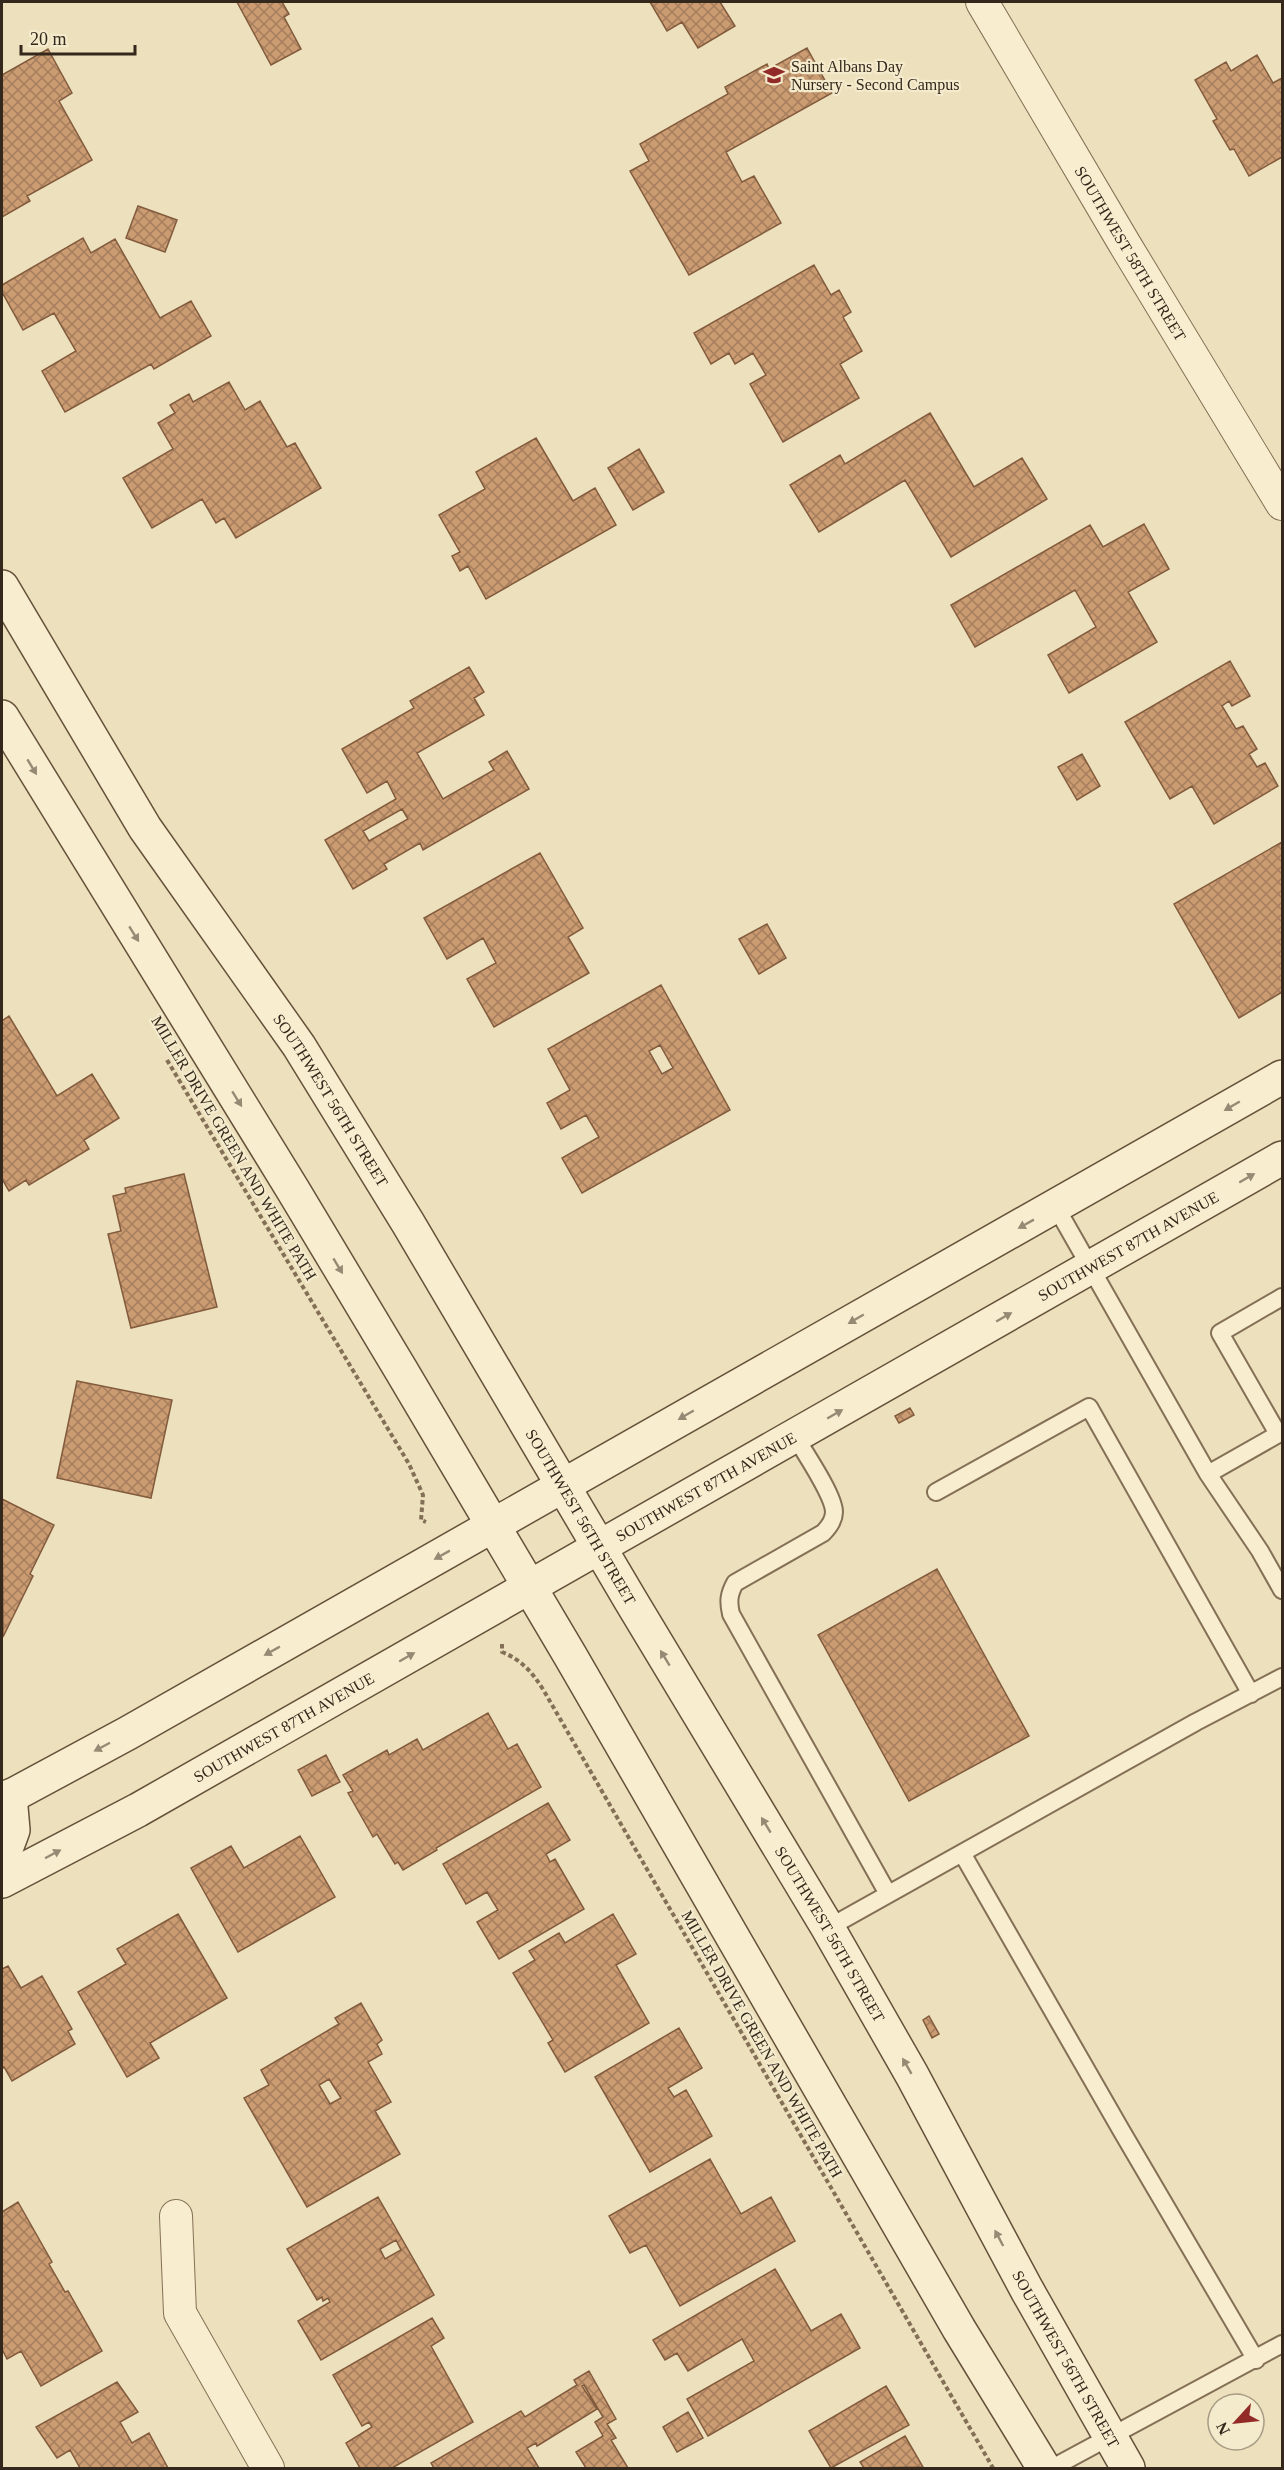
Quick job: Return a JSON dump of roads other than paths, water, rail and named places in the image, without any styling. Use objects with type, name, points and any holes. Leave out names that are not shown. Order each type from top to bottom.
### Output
[{"type":"main road","name":"SOUTHWEST 56TH STREET","points":[[2,587],[145,828],[299,1046],[408,1223],[828,1928],[912,2075],[1027,2290],[1128,2469]]},
{"type":"main road","points":[[2,717],[293,1191],[577,1668],[959,2329],[1044,2469]]},
{"type":"main road","points":[[2,1860],[13,1830],[4,1794],[128,1733],[1282,1077]]},
{"type":"main road","name":"SOUTHWEST 87TH AVENUE","points":[[2,1881],[138,1810],[599,1545],[1282,1158]]},
{"type":"street","name":"SOUTHWEST 58TH STREET","points":[[981,2],[1282,504]]},
{"type":"street","points":[[176,2216],[180,2313],[268,2469]]},
{"type":"lane","points":[[1056,1207],[1208,1474],[1260,1551],[1282,1590]]},
{"type":"lane","points":[[1208,1474],[1280,1433],[1220,1333],[1282,1297]]},
{"type":"lane","points":[[936,1492],[1089,1407],[1251,1694]]},
{"type":"lane","points":[[795,1436],[830,1497],[834,1513],[832,1521],[824,1533],[735,1583],[729,1596],[731,1614],[888,1894]]},
{"type":"lane","points":[[828,1928],[1282,1677]]},
{"type":"lane","points":[[962,1853],[1256,2360]]},
{"type":"lane","points":[[1052,2469],[1282,2344]]},
{"type":"place","name":"Saint Albans Day Nursery - Second Campus","points":[[774,75]]}]
